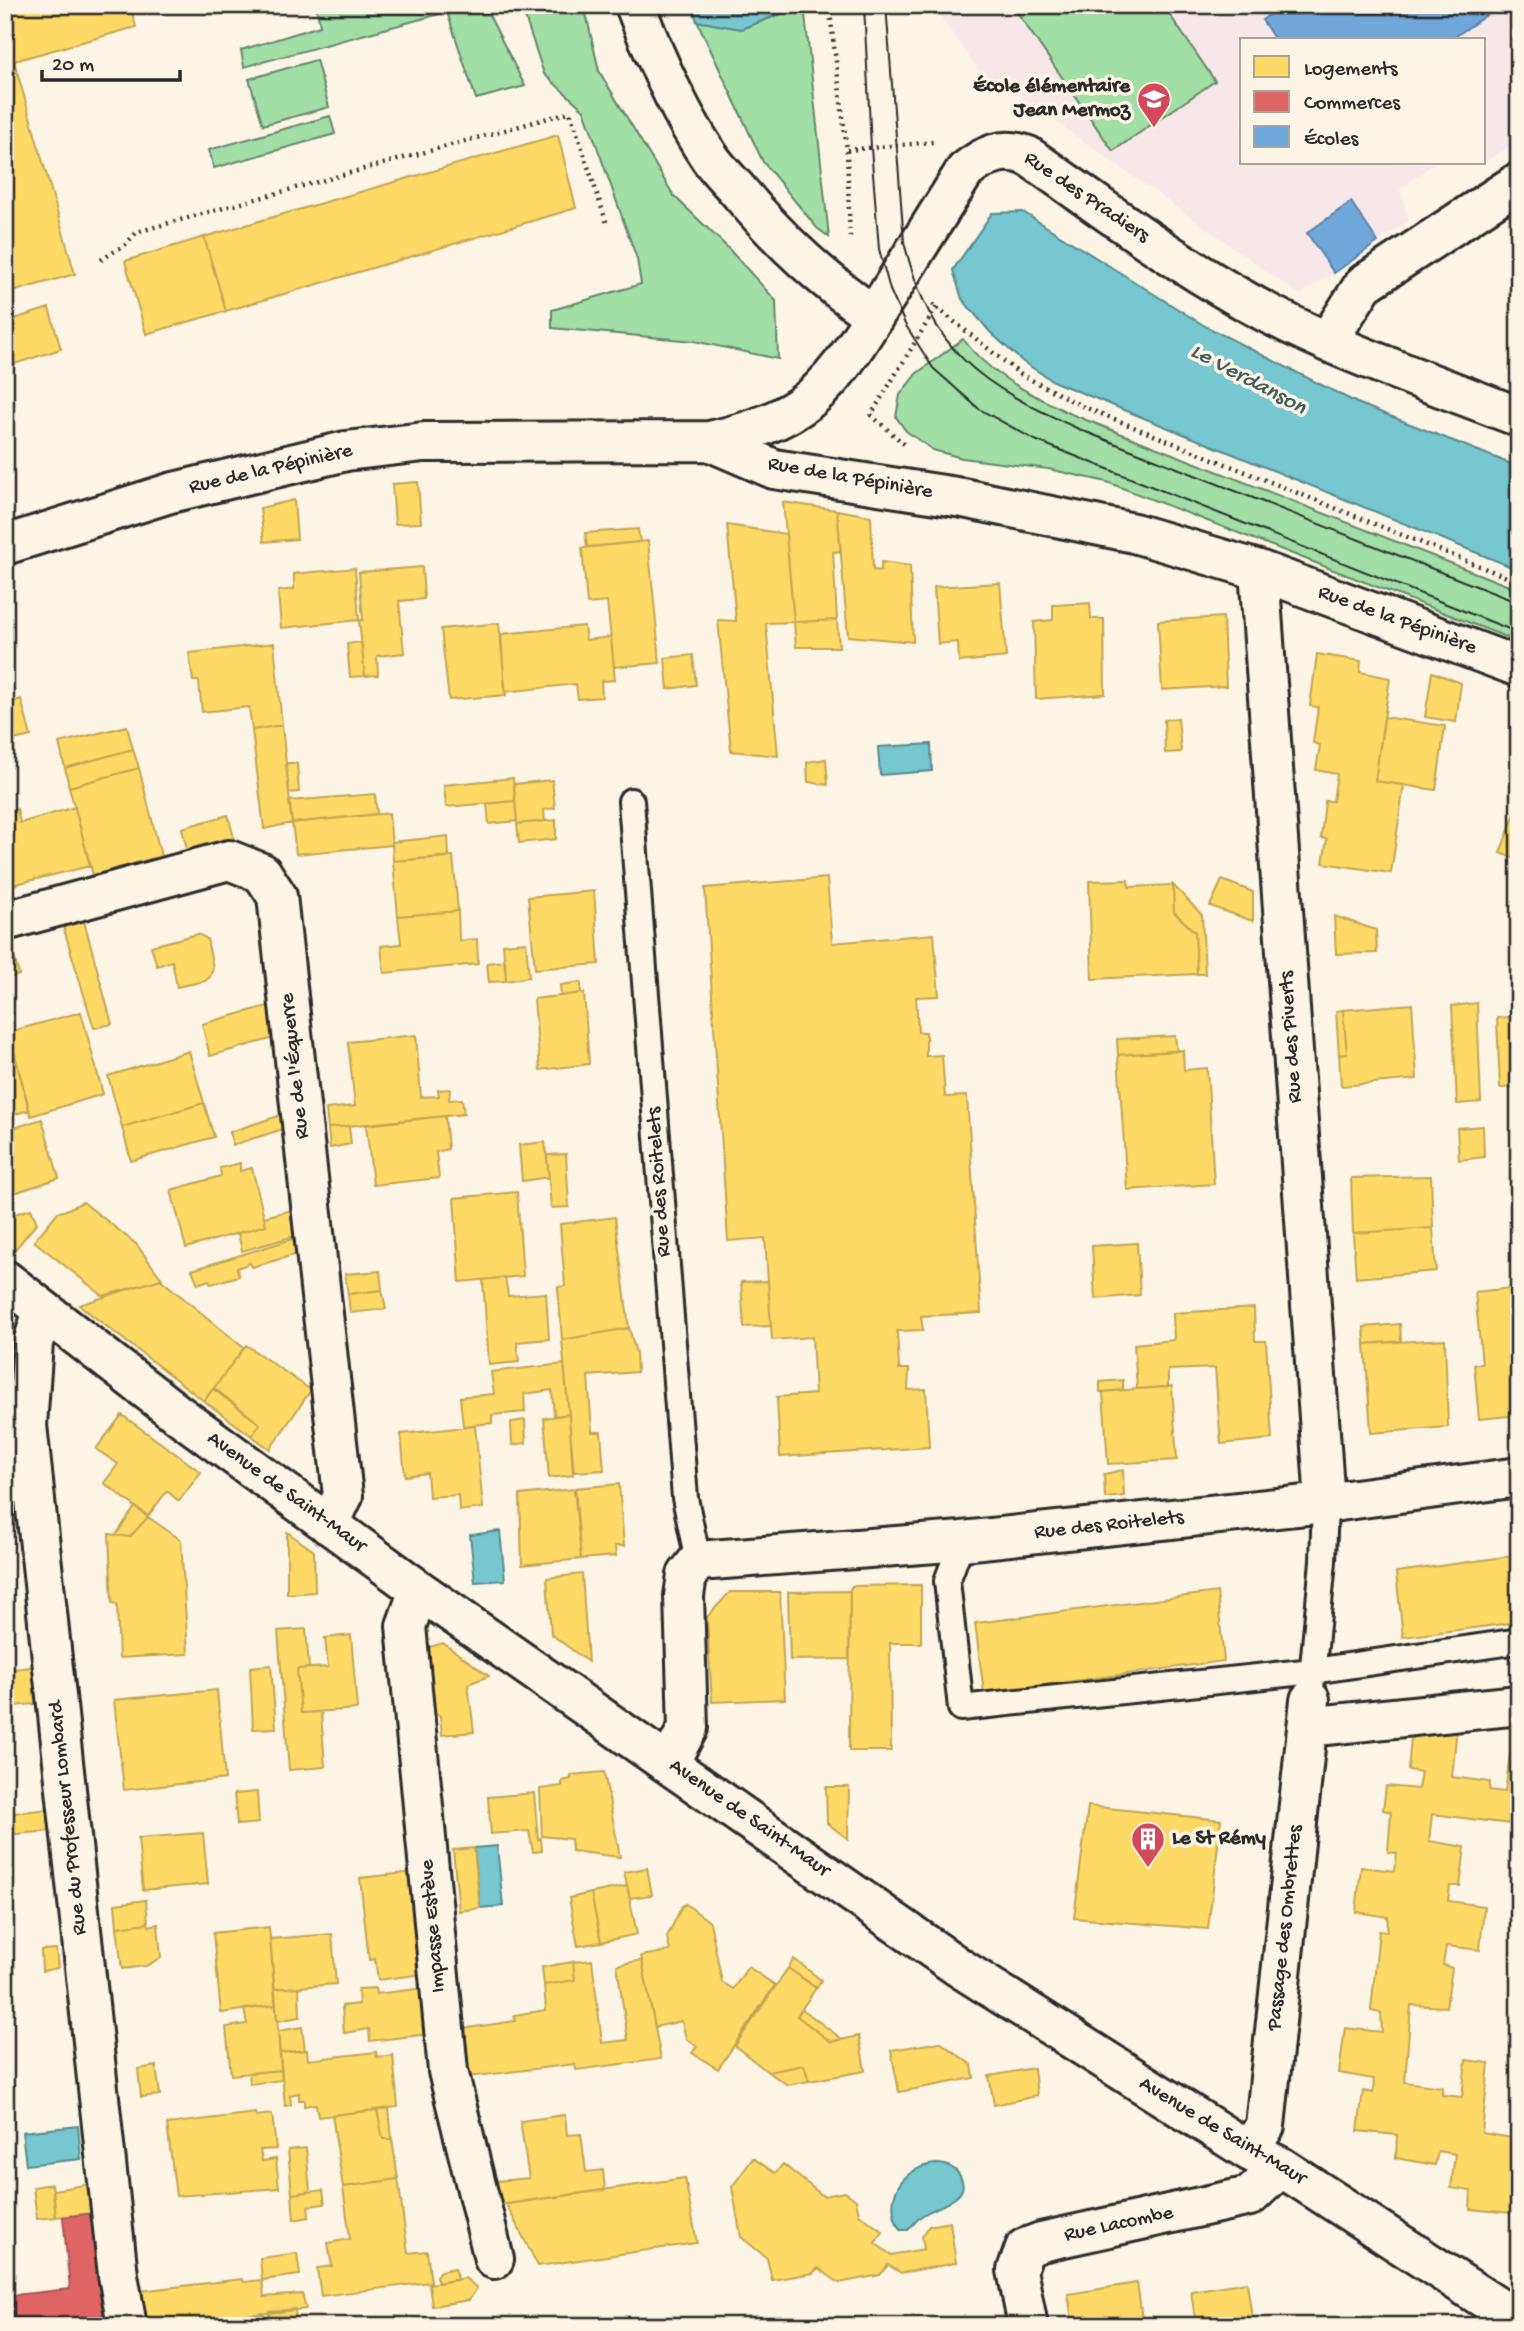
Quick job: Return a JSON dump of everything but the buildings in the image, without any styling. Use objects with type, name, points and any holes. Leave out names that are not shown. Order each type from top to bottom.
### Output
[{"type":"street","points":[[635,5],[651,48],[678,103],[711,159],[764,221],[807,265],[874,316]]},
{"type":"street","name":"Rue des Pradiers","points":[[709,441],[772,421],[799,407],[832,378],[965,171],[997,151],[1015,150],[1028,156],[1155,244],[1241,299],[1327,342],[1519,417]]},
{"type":"street","points":[[1327,342],[1364,284],[1519,182]]},
{"type":"street","name":"Rue de la Pépinière","points":[[5,545],[170,493],[346,451],[424,442],[709,441],[774,469],[963,498],[1134,533],[1259,570],[1519,667]]},
{"type":"street","name":"Rue des Piverts","points":[[1259,570],[1325,1503]]},
{"type":"street","name":"Rue de l'Équerre","points":[[5,921],[229,860],[262,873],[278,896],[343,1496],[329,1525]]},
{"type":"street","name":"Avenue de Saint-Maur","points":[[5,1280],[419,1590],[960,1968],[1519,2321]]},
{"type":"street","name":"Rue du Professeur Lombard","points":[[43,1310],[33,1343],[27,1425],[118,2275],[127,2326]]},
{"type":"street","name":"Rue des Roitelets","points":[[698,1561],[962,1541],[1325,1503],[1519,1477]]},
{"type":"street","points":[[669,1763],[688,1728],[684,1596],[687,1575],[698,1561]]},
{"type":"street","name":"Impasse Estève","points":[[419,1590],[406,1626],[447,2071],[494,2259]]},
{"type":"street","points":[[1310,1700],[1519,1706]]},
{"type":"street","name":"Passage des Ombrettes","points":[[1265,2159],[1265,2126],[1310,1700]]},
{"type":"street","name":"Rue Lacombe","points":[[1028,2326],[1017,2270],[1025,2248],[1041,2242],[1250,2196],[1265,2159]]},
{"type":"lane","name":"Rue des Roitelets","points":[[631,801],[685,1498],[698,1561]]},
{"type":"lane","points":[[1310,1700],[1323,1561],[1325,1503]]},
{"type":"lane","points":[[962,1541],[947,1581],[961,1708],[1310,1700],[1519,1641]]},
{"type":"path","points":[[829,5],[847,150],[850,250]]},
{"type":"path","points":[[101,260],[126,244],[137,232],[570,112],[607,224]]},
{"type":"path","points":[[847,150],[939,142],[965,171]]},
{"type":"path","points":[[871,415],[937,306],[1020,374],[1084,407],[1519,582]]},
{"type":"shaded area","name":"École élémentaire Jean Mermoz","points":[[932,5],[1519,5],[1519,140],[1486,162],[1486,38],[1240,38],[1240,164],[1434,164],[1400,189],[1409,221],[1300,295],[1018,95],[989,85]]},
{"type":"green space","points":[[316,5],[484,5],[525,86],[476,99],[447,12],[244,67],[241,50],[320,26]]},
{"type":"green space","points":[[517,5],[584,5],[599,71],[674,196],[727,247],[776,301],[778,359],[694,341],[552,328],[552,310],[641,284],[637,259],[584,110],[544,74],[526,20]]},
{"type":"green space","points":[[804,5],[829,237],[817,228],[763,162],[697,21],[742,29]]},
{"type":"green space","points":[[1012,5],[1163,5],[1215,81],[1113,151]]},
{"type":"green space","points":[[316,60],[329,107],[263,125],[249,79]]},
{"type":"green space","points":[[330,116],[335,134],[214,168],[209,150]]},
{"type":"green space","points":[[963,339],[998,374],[1071,414],[1519,590],[1519,642],[1107,482],[1048,469],[962,458],[933,450],[906,431],[896,417],[900,395],[916,374]]},
{"type":"water","points":[[692,5],[802,5],[741,29],[697,21]]},
{"type":"water","name":"Le Verdanson","points":[[1023,212],[1205,326],[1357,403],[1519,467],[1519,570],[1055,382],[1023,362],[990,332],[962,299],[953,270],[992,213]]},
{"type":"water","points":[[931,744],[932,771],[880,775],[878,747]]},
{"type":"water","points":[[500,1531],[505,1580],[475,1582],[470,1535]]},
{"type":"water","points":[[497,1846],[503,1906],[480,1908],[474,1848]]},
{"type":"water","points":[[78,2126],[81,2159],[26,2165],[22,2132]]},
{"type":"water","points":[[936,2164],[950,2167],[958,2173],[963,2184],[962,2191],[951,2201],[921,2217],[908,2230],[900,2230],[893,2207],[898,2186],[914,2171]]},
{"type":"tram line","points":[[864,5],[879,249],[890,290],[905,324],[933,368],[979,409],[1035,440],[1519,633]]},
{"type":"tram line","points":[[886,5],[904,242],[929,313],[965,361],[1015,397],[1081,430],[1519,603]]},
{"type":"place","name":"École élémentaire Jean Mermoz","points":[[1154,129]]},
{"type":"place","name":"Le St Rémy","points":[[1148,1869]]}]
